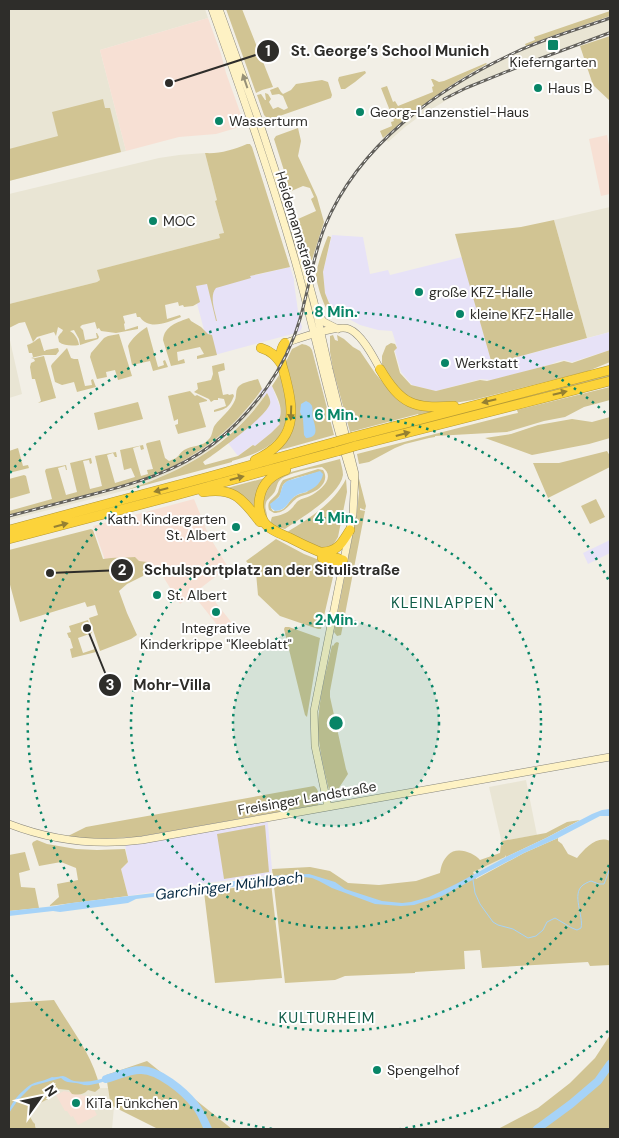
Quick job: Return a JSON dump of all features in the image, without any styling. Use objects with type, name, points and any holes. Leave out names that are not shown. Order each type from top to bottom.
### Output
[{"type":"highway","points":[[208,477],[219,470],[259,458],[281,442],[288,429],[292,412],[282,365],[281,348],[285,343]]},
{"type":"highway","points":[[261,348],[277,357],[282,365]]},
{"type":"highway","points":[[380,369],[394,391],[415,404],[437,407],[469,406]]},
{"type":"highway","points":[[9,539],[173,496],[469,406],[610,370]]},
{"type":"highway","points":[[354,442],[610,381]]},
{"type":"highway","points":[[9,530],[208,477],[334,448]]},
{"type":"highway","points":[[272,531],[260,512],[259,500],[263,487],[277,473],[321,460],[334,448]]},
{"type":"highway","points":[[173,496],[186,497],[212,491],[232,494],[245,502],[265,528],[332,562],[343,563]]},
{"type":"highway","points":[[318,552],[335,550],[350,530]]},
{"type":"highway","points":[[287,539],[343,563]]},
{"type":"main road","name":"Heidemannstraße","points":[[212,9],[317,314],[317,333]]},
{"type":"main road","name":"Heidemannstraße","points":[[219,9],[258,118],[294,228],[301,269],[317,333],[329,369],[355,474],[354,503],[350,530],[314,711],[314,746],[328,807]]},
{"type":"main road","points":[[317,314],[324,322],[338,329]]},
{"type":"main road","points":[[285,343],[317,333],[345,328],[354,332],[380,369]]},
{"type":"main road","name":"Freisinger Landstraße","points":[[9,824],[35,833],[88,843],[142,840],[610,756]]},
{"type":"shaded area","points":[[9,9],[205,9],[208,18],[100,50],[126,151],[9,181]]},
{"type":"shaded area","points":[[226,9],[242,9],[273,87],[256,93]]},
{"type":"shaded area","points":[[610,11],[610,16],[526,46],[525,44],[535,40],[534,37]]},
{"type":"shaded area","points":[[610,16],[610,34],[565,49],[457,94],[420,116],[388,142],[384,137],[431,98],[478,69],[535,43]]},
{"type":"shaded area","points":[[208,18],[244,123],[243,126],[216,134],[179,137],[126,151],[100,50]]},
{"type":"shaded area","points":[[610,36],[610,101],[593,85],[580,46]]},
{"type":"shaded area","points":[[486,63],[433,98],[383,138],[380,131],[392,126],[391,122],[394,121],[381,88],[387,86],[393,102],[395,101],[398,106],[433,92],[432,87],[434,86],[431,79],[439,82],[444,81]]},
{"type":"shaded area","points":[[365,71],[366,73],[355,82],[345,89],[341,89],[339,77]]},
{"type":"shaded area","points":[[322,80],[328,82],[332,95],[331,98],[271,119],[264,115],[257,95],[261,94],[266,100],[265,93],[268,94],[271,99],[269,102],[273,109],[278,107],[284,110],[288,108],[283,96],[279,94],[272,95],[270,90],[278,87],[283,94],[291,90],[296,84]]},
{"type":"shaded area","points":[[103,99],[105,108],[110,108],[121,152],[9,181],[9,149],[58,136],[52,112]]},
{"type":"shaded area","points":[[298,128],[301,141],[298,156],[317,197],[324,222],[310,266],[298,219],[316,211],[311,199],[314,197],[310,188],[303,186],[289,192],[274,139],[276,136]]},
{"type":"shaded area","points":[[607,135],[610,150],[610,194],[601,196],[589,139]]},
{"type":"shaded area","points":[[250,144],[252,147],[290,267],[250,276],[251,278],[216,288],[213,299],[217,321],[207,284],[196,286],[200,302],[193,306],[179,306],[178,302],[165,305],[167,319],[180,315],[181,317],[165,323],[148,324],[140,317],[137,317],[136,313],[123,316],[125,330],[138,326],[138,329],[116,333],[97,329],[95,322],[82,325],[80,327],[83,330],[85,340],[97,338],[96,333],[99,337],[98,339],[80,345],[74,330],[70,331],[76,337],[79,345],[59,342],[58,337],[63,330],[58,327],[56,336],[54,332],[37,337],[33,342],[25,322],[9,328],[9,304],[97,282],[100,280],[97,270],[220,238],[219,234],[224,233],[205,153],[226,151]]},
{"type":"shaded area","name":"MOC","points":[[205,153],[224,233],[220,238],[98,270],[100,280],[97,282],[9,304],[9,194],[159,158]]},
{"type":"shaded area","points":[[610,207],[610,332],[587,338],[554,220]]},
{"type":"shaded area","points":[[554,220],[587,338],[492,364],[455,234],[521,227]]},
{"type":"shaded area","points":[[332,235],[363,237],[370,274],[388,270],[390,275],[462,257],[492,364],[610,332],[610,350],[572,362],[559,361],[492,380],[481,379],[436,391],[412,385],[401,372],[392,331],[378,330],[360,325],[347,318],[329,303],[325,293],[323,272]]},
{"type":"shaded area","points":[[328,236],[331,237],[323,272],[325,293],[329,303],[347,318],[331,315],[318,284],[316,275]]},
{"type":"shaded area","points":[[290,267],[294,279],[301,330],[211,356],[191,281],[256,275]]},
{"type":"shaded area","points":[[189,318],[208,334],[212,335],[217,355],[197,359],[197,356],[204,354],[200,347],[177,352],[178,361],[184,359],[185,363],[171,366],[163,340],[164,335],[172,325]]},
{"type":"shaded area","points":[[147,327],[158,367],[164,365],[163,361],[165,360],[168,367],[153,371],[150,361],[132,365],[128,346],[136,335]]},
{"type":"shaded area","points":[[119,334],[132,376],[118,380],[115,370],[106,372],[107,377],[97,379],[90,357],[91,353],[104,338]]},
{"type":"shaded area","points":[[333,335],[335,340],[338,341],[337,335],[360,351],[389,390],[402,402],[434,410],[435,412],[419,416],[418,414],[350,432],[330,352],[330,336]]},
{"type":"shaded area","points":[[9,336],[22,394],[9,398]]},
{"type":"shaded area","points":[[40,338],[44,351],[58,348],[59,351],[56,355],[31,358],[33,357],[32,353],[29,353],[27,345]]},
{"type":"shaded area","points":[[391,343],[395,344],[397,348],[394,351],[400,373],[411,385],[436,391],[480,380],[487,381],[564,361],[572,363],[610,350],[610,362],[588,371],[473,400],[430,405],[404,397],[385,371],[382,364],[382,356],[386,346]]},
{"type":"shaded area","points":[[302,344],[312,350],[334,435],[273,452],[289,433],[284,366],[292,349]]},
{"type":"shaded area","points":[[67,348],[71,358],[78,359],[85,386],[92,385],[91,380],[93,379],[96,387],[77,392],[74,382],[62,385],[55,382],[51,366]]},
{"type":"shaded area","points":[[44,356],[56,398],[38,403],[41,401],[35,379],[32,379],[30,367],[31,363],[35,361],[31,359]]},
{"type":"shaded area","points":[[224,363],[225,370],[218,372],[223,395],[233,394],[234,396],[227,407],[214,412],[214,410],[226,406],[224,399],[218,398],[218,400],[211,402],[209,399],[194,392],[198,389],[197,383],[211,380],[213,374],[212,366]]},
{"type":"shaded area","points":[[281,372],[287,406],[286,420],[282,431],[275,441],[264,449],[232,462],[123,491],[165,475],[204,454],[238,428],[267,393],[270,404],[259,418],[203,462],[205,465],[238,456],[253,445],[255,446],[280,424],[278,421],[281,412],[272,386]]},
{"type":"shaded area","points":[[610,374],[610,377],[354,443],[354,441]]},
{"type":"shaded area","points":[[258,379],[262,389],[250,405],[222,434],[190,457],[135,482],[9,515],[9,511],[52,499],[46,469],[66,465],[67,470],[65,466],[58,468],[66,495],[77,492],[70,463],[91,458],[92,463],[90,464],[89,460],[83,461],[90,489],[102,486],[95,456],[116,452],[117,457],[113,453],[107,455],[115,483],[135,477],[131,468],[124,470],[120,450],[143,445],[144,449],[141,450],[140,446],[133,448],[141,476],[148,474],[147,470],[153,469],[147,443],[160,440],[165,458],[169,461],[190,447],[207,442],[215,425],[233,404],[239,386]]},
{"type":"shaded area","points":[[272,386],[280,407],[280,424],[254,447],[252,445],[238,456],[228,443],[268,408],[270,402],[267,393],[264,398],[259,394],[262,389]]},
{"type":"shaded area","points":[[610,387],[610,400],[584,407],[565,417],[507,432],[435,436],[405,444],[369,462],[359,464],[357,454],[518,413],[517,410]]},
{"type":"shaded area","points":[[190,391],[195,396],[197,395],[207,400],[199,403],[206,427],[178,434],[175,425],[178,424],[178,419],[174,421],[168,396]]},
{"type":"shaded area","points":[[259,394],[264,398],[246,419],[226,437],[203,455],[166,476],[123,491],[9,520],[9,515],[135,482],[188,459],[221,435],[248,409]]},
{"type":"shaded area","points":[[138,402],[143,419],[98,430],[94,413]]},
{"type":"shaded area","points":[[610,417],[610,438],[532,455],[485,438],[511,434],[538,425],[572,419],[592,422]]},
{"type":"shaded area","points":[[18,448],[23,466],[28,465],[29,468],[9,473],[9,451]]},
{"type":"shaded area","points":[[607,451],[610,456],[610,467],[548,498],[533,463],[559,463]]},
{"type":"shaded area","points":[[340,459],[343,475],[340,483],[328,498],[285,529],[270,523],[272,517],[286,513],[298,501],[318,491],[325,483],[328,475],[322,467],[300,471],[283,477],[265,507],[267,519],[262,505],[266,490],[272,482],[291,472]]},
{"type":"shaded area","points":[[356,467],[366,506],[365,510],[360,508],[360,510],[365,511],[341,635],[337,636],[334,632],[357,512],[359,492]]},
{"type":"shaded area","points":[[318,469],[323,470],[325,473],[325,480],[322,486],[311,493],[297,498],[284,510],[274,513],[269,510],[269,502],[278,492],[283,480]],"holes":[[[319,472],[307,492],[291,499],[286,507],[281,510],[273,511],[271,508],[273,502],[280,495],[283,485],[295,478]]]},
{"type":"shaded area","points":[[26,476],[30,493],[9,499],[9,479]]},
{"type":"shaded area","points":[[265,478],[257,492],[255,508],[227,488]]},
{"type":"shaded area","points":[[346,479],[347,492],[338,537],[332,547],[319,549],[287,532],[328,503]]},
{"type":"shaded area","points":[[194,499],[209,536],[228,567],[180,604],[156,565],[146,567],[126,562],[105,560],[93,526]]},
{"type":"shaded area","points":[[596,499],[605,517],[590,524],[581,506]]},
{"type":"shaded area","points":[[91,529],[103,559],[135,557],[139,561],[147,562],[143,576],[127,584],[119,591],[137,635],[100,651],[89,618],[98,615],[95,605],[87,607],[85,602],[20,622],[9,581],[9,550]]},
{"type":"shaded area","points":[[276,539],[304,554],[332,565],[333,577],[321,629],[280,616],[258,595],[256,573],[246,561]]},
{"type":"shaded area","points":[[610,540],[610,553],[588,564],[583,553]]},
{"type":"shaded area","name":"Integrative Kinderkrippe \"Kleeblatt\"","points":[[209,594],[232,623],[222,631],[199,602]]},
{"type":"shaded area","points":[[88,620],[92,633],[78,638],[83,653],[95,649],[96,652],[72,658],[70,649],[73,648],[67,633],[71,632],[69,626]]},
{"type":"shaded area","points":[[285,627],[320,638],[307,717],[305,715]]},
{"type":"shaded area","points":[[337,642],[339,643],[330,697],[348,774],[334,795],[330,794],[321,754],[318,729],[319,708],[325,676],[332,645]]},
{"type":"shaded area","points":[[526,780],[537,835],[502,841],[506,857],[474,874],[471,867],[500,853],[501,839],[489,787]]},
{"type":"shaded area","points":[[314,786],[318,792],[318,805],[137,837],[95,839],[68,836],[86,827]]},
{"type":"shaded area","points":[[267,814],[272,869],[270,875],[128,896],[121,869],[128,862],[124,838]]},
{"type":"shaded area","points":[[580,820],[473,872],[476,879],[524,853],[558,838],[558,841],[568,854],[577,858],[596,841],[610,841],[610,965],[590,966],[588,962],[482,968],[480,950],[464,951],[465,969],[345,976],[335,980],[285,983],[272,869],[310,867],[330,871],[348,883],[379,885],[416,881],[440,873],[446,857],[451,852],[464,851],[480,860],[500,853],[501,845],[503,846],[502,841],[546,833],[567,822]]},
{"type":"shaded area","points":[[265,825],[269,872],[224,879],[217,834]]},
{"type":"shaded area","points":[[37,840],[47,844],[76,849],[125,849],[128,862],[121,869],[128,896],[49,906],[59,897],[57,884],[78,880],[76,868],[61,862],[39,866],[32,844]]},
{"type":"shaded area","points":[[25,852],[30,870],[19,873],[21,887],[35,888],[39,908],[9,911],[9,855]]},
{"type":"shaded area","points":[[271,883],[282,978],[215,983],[204,892]]},
{"type":"shaded area","points":[[54,1000],[87,1053],[100,1088],[95,1092],[88,1090],[79,1094],[72,1094],[69,1090],[59,1089],[53,1093],[52,1097],[40,1103],[28,1113],[36,1129],[9,1129],[9,1003]]},
{"type":"shaded area","points":[[610,1035],[610,1129],[498,1129],[538,1108],[570,1083],[595,1058]]},
{"type":"shaded area","points":[[147,1061],[232,1129],[158,1129],[114,1107],[110,1101],[106,1075]]},
{"type":"shaded area","points":[[108,1088],[110,1101],[114,1107],[112,1129],[36,1129],[22,1102],[48,1089]]},
{"type":"shaded area","name":"KiTa Fünkchen","points":[[64,1091],[83,1096],[86,1095],[97,1115],[78,1125],[73,1116],[71,1117],[65,1111],[56,1095]]},
{"type":"water","points":[[306,401],[312,406],[316,431],[313,436],[306,438],[300,412],[301,404]]},
{"type":"water","points":[[320,471],[323,474],[316,486],[307,492],[298,494],[283,509],[275,511],[271,508],[270,504],[279,497],[283,485],[287,481]]},
{"type":"water","points":[[610,809],[610,816],[600,816],[442,896],[414,905],[375,904],[332,888],[312,878],[304,877],[202,891],[201,886],[269,876],[309,874],[335,882],[345,889],[382,901],[411,902],[429,897],[456,884],[592,814]]},
{"type":"water","points":[[191,888],[192,892],[136,899],[128,903],[60,912],[53,911],[9,916],[9,911]]},
{"type":"water","points":[[114,1075],[115,1077],[92,1085],[68,1082],[61,1078],[32,1086],[18,1100],[9,1113],[11,1105],[17,1097],[34,1083],[52,1077],[63,1076],[74,1081],[84,1082]]},
{"type":"waterway","name":"Garchinger Mühlbach","points":[[473,880],[475,893],[480,904],[493,922],[513,929],[528,938],[536,936],[543,930],[547,922],[555,918],[577,930],[581,928],[578,899],[580,889],[591,881],[604,884],[610,868]]},
{"type":"waterway","name":"Garchinger Mühlbach","points":[[182,892],[210,888]]},
{"type":"waterway","points":[[537,1129],[598,1081],[610,1064]]},
{"type":"waterway","points":[[106,1079],[136,1070],[155,1073],[170,1082],[191,1100],[208,1129]]},
{"type":"railway","points":[[9,516],[106,491],[154,476],[199,454],[228,432],[254,404],[277,372],[286,355],[300,319],[317,249],[325,226],[340,196],[358,169],[380,144],[430,101],[487,66],[539,42],[610,18]]},
{"type":"railway","points":[[444,99],[523,65],[609,33]]},
{"type":"place","name":"Kieferngarten","points":[[553,45]]},
{"type":"place","name":"St. George’s School Munich","points":[[169,83]]},
{"type":"place","name":"Haus B","points":[[538,88]]},
{"type":"place","name":"Georg-Lanzenstiel-Haus","points":[[360,112]]},
{"type":"place","name":"Wasserturm","points":[[219,121]]},
{"type":"place","name":"MOC","points":[[153,221]]},
{"type":"place","name":"große KFZ-Halle","points":[[419,292]]},
{"type":"place","name":"kleine KFZ-Halle","points":[[460,314]]},
{"type":"place","name":"Werkstatt","points":[[445,363]]},
{"type":"place","name":"Kath. Kindergarten St. Albert","points":[[236,527]]},
{"type":"place","name":"Schulsportplatz an der Situlistraße","points":[[50,573]]},
{"type":"place","name":"St. Albert","points":[[157,595]]},
{"type":"place","name":"Integrative Kinderkrippe \"Kleeblatt\"","points":[[216,612]]},
{"type":"place","name":"Mohr-Villa","points":[[87,628]]},
{"type":"place","name":"Spengelhof","points":[[377,1070]]},
{"type":"place","name":"KiTa Fünkchen","points":[[76,1103]]},
{"type":"district","name":"KLEINLAPPEN","points":[[443,603]]},
{"type":"district","name":"KULTURHEIM","points":[[327,1018]]}]
